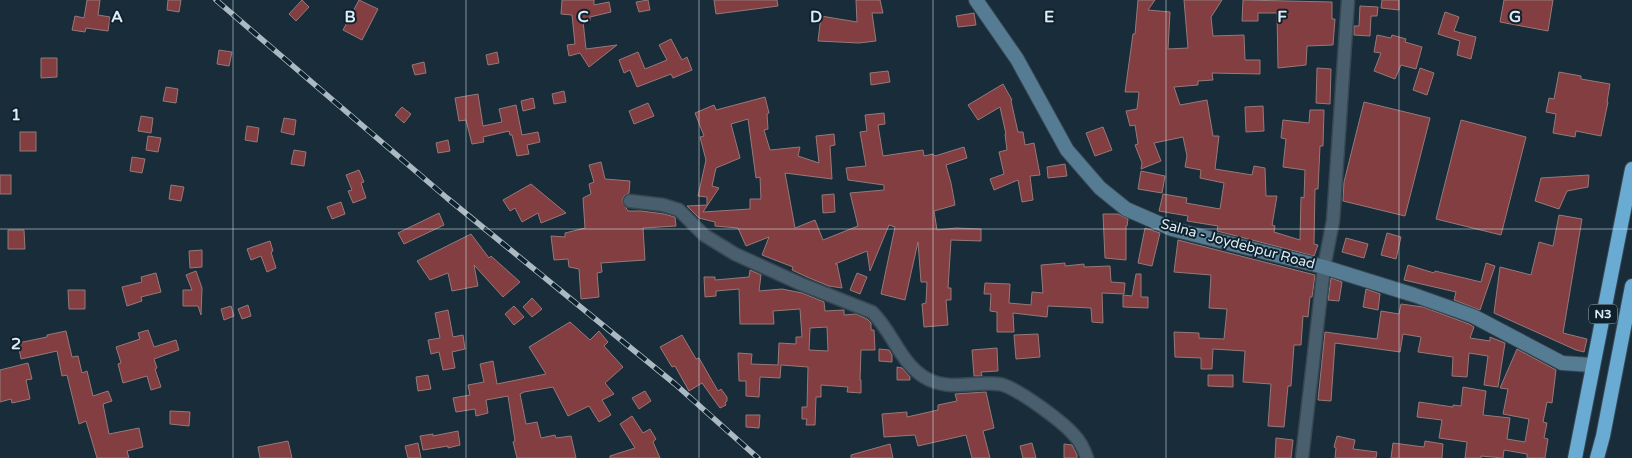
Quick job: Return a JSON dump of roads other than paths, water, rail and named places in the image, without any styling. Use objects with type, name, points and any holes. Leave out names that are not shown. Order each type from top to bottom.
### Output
[{"type":"highway","name":"N3","points":[[1575,458],[1632,170]]},
{"type":"highway","name":"N3","points":[[1598,458],[1632,286]]},
{"type":"main road","name":"Salna - Joydebpur Road","points":[[976,0],[1017,59],[1067,150],[1100,188],[1126,209],[1172,229],[1324,267],[1387,286],[1473,316],[1562,363],[1592,365]]},
{"type":"street","points":[[1302,458],[1324,267],[1333,221],[1348,0]]},
{"type":"street","points":[[630,201],[663,205],[678,210],[704,235],[736,254],[801,284],[872,312],[879,319],[910,365],[934,382],[951,386],[982,383],[1001,384],[1017,391],[1073,433],[1083,446],[1087,458]]},
{"type":"railway","points":[[216,0],[447,198],[675,384],[758,458]]}]
